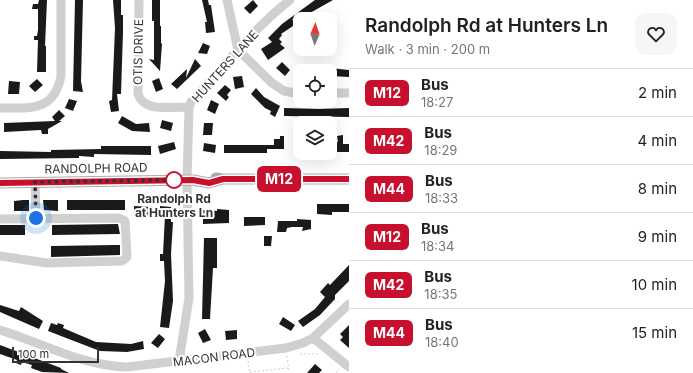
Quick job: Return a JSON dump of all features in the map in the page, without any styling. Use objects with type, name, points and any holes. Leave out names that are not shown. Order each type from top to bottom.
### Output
[{"type":"main road","name":"RANDOLPH ROAD","points":[[0,183],[190,180],[208,176],[223,179],[349,179]]},
{"type":"street","points":[[0,108],[32,108],[50,101],[58,88],[61,76],[61,0]]},
{"type":"street","name":"OTIS DRIVE","points":[[139,0],[138,94],[140,100],[150,106],[189,108]]},
{"type":"street","points":[[227,0],[238,50],[272,83],[284,91],[293,93]]},
{"type":"street","name":"HUNTERS LANE","points":[[179,361],[189,298],[189,108],[191,102],[238,50],[272,14],[290,0]]},
{"type":"street","points":[[337,93],[349,93]]},
{"type":"street","points":[[35,182],[36,218]]},
{"type":"street","points":[[0,219],[119,218],[125,221],[127,226],[127,257],[122,261],[0,256]]},
{"type":"street","points":[[349,304],[313,338],[349,368]]},
{"type":"street","name":"MACON ROAD","points":[[0,330],[80,360],[107,367],[127,367],[286,348],[303,343],[313,338]]},
{"type":"path","points":[[334,300],[339,304]]},
{"type":"path","points":[[300,354],[321,354]]},
{"type":"path","points":[[287,356],[289,370]]},
{"type":"path","points":[[248,360],[250,372],[288,368]]},
{"type":"path","points":[[336,373],[345,371]]},
{"type":"building","points":[[39,0],[47,0],[45,46],[46,72],[37,72],[38,40],[34,40],[34,36],[37,36],[38,30],[38,9],[32,9],[33,4],[38,4]]},
{"type":"building","points":[[75,0],[83,0],[81,81],[83,92],[73,91]]},
{"type":"building","points":[[113,0],[121,0],[123,32],[121,94],[117,94],[119,111],[111,112],[109,101],[112,100],[115,28]]},
{"type":"building","points":[[152,0],[160,0],[162,44],[160,71],[149,59],[154,60],[154,21],[152,21]]},
{"type":"building","points":[[202,0],[208,0],[209,5],[211,5],[215,32],[206,33],[205,22],[207,22]]},
{"type":"building","points":[[253,0],[258,6],[250,14],[244,8]]},
{"type":"building","points":[[315,0],[333,0],[312,12],[298,12]]},
{"type":"building","points":[[293,16],[293,26],[281,34],[282,35],[279,39],[282,42],[280,44],[285,48],[268,60],[261,49],[272,42],[268,38],[282,24]]},
{"type":"building","points":[[203,43],[210,46],[207,54],[198,53]]},
{"type":"building","points":[[195,59],[201,66],[177,89],[171,84],[187,69],[186,78]]},
{"type":"building","points":[[282,62],[290,70],[285,76],[276,68]]},
{"type":"building","points":[[337,69],[349,70],[349,77],[337,76]]},
{"type":"building","points":[[242,76],[244,87],[235,89],[233,77]]},
{"type":"building","points":[[159,78],[163,89],[156,92],[152,81]]},
{"type":"building","points":[[37,79],[43,85],[35,92],[29,86]]},
{"type":"building","points":[[9,81],[20,82],[19,94],[8,94]]},
{"type":"building","points":[[225,85],[231,90],[227,95],[229,97],[226,101],[217,93]]},
{"type":"building","points":[[256,88],[264,97],[280,106],[275,117],[270,114],[271,111],[265,108],[251,94]]},
{"type":"building","points":[[69,99],[77,101],[73,111],[65,108]]},
{"type":"building","points":[[211,100],[219,104],[215,114],[207,110]]},
{"type":"building","points":[[284,108],[349,108],[349,117],[284,116]]},
{"type":"building","points":[[59,110],[65,116],[59,121],[62,121],[48,129],[48,134],[42,134],[41,130],[4,132],[4,123],[55,121],[52,117]]},
{"type":"building","points":[[122,116],[136,124],[149,123],[150,132],[132,131],[118,123]]},
{"type":"building","points":[[162,120],[173,123],[171,131],[160,128]]},
{"type":"building","points":[[204,123],[213,123],[212,135],[203,135]]},
{"type":"building","points":[[343,135],[343,144],[349,144],[349,152],[337,152],[337,136]]},
{"type":"building","points":[[280,136],[284,136],[284,149],[267,149],[267,153],[224,153],[224,145],[274,145],[274,139],[280,139]]},
{"type":"building","points":[[174,142],[176,149],[160,154],[158,146]]},
{"type":"building","points":[[204,143],[216,145],[215,153],[203,151]]},
{"type":"building","points":[[101,146],[151,146],[151,155],[94,154],[94,157],[79,156],[79,158],[0,159],[0,151],[51,152],[51,150],[101,149]]},
{"type":"building","points":[[29,200],[29,211],[14,211],[14,201]]},
{"type":"building","points":[[43,200],[58,200],[58,211],[44,210]]},
{"type":"building","points":[[67,200],[125,200],[125,210],[67,210]]},
{"type":"building","points":[[317,204],[349,204],[349,212],[332,212],[332,215],[317,214]]},
{"type":"building","points":[[134,206],[151,207],[151,216],[134,215]]},
{"type":"building","points":[[160,206],[171,207],[171,222],[173,222],[171,254],[173,301],[169,328],[160,327],[165,281],[164,261],[160,261],[160,254],[163,254],[165,215],[160,215]]},
{"type":"building","points":[[217,209],[229,210],[229,223],[203,224],[203,210],[217,211]]},
{"type":"building","points":[[244,217],[265,217],[265,225],[244,226]]},
{"type":"building","points":[[297,219],[311,220],[311,229],[302,231],[303,227],[292,227],[287,228],[286,232],[277,232],[278,221],[297,221]]},
{"type":"building","points":[[118,224],[120,234],[52,235],[52,225]]},
{"type":"building","points":[[0,225],[25,225],[25,235],[0,235]]},
{"type":"building","points":[[264,236],[272,236],[271,246],[264,246]]},
{"type":"building","points":[[204,238],[217,238],[217,268],[213,268],[210,319],[202,319]]},
{"type":"building","points":[[120,245],[120,255],[51,257],[51,246]]},
{"type":"building","points":[[349,265],[349,281],[335,295],[335,299],[320,315],[303,327],[298,321],[315,309],[325,297],[320,292],[328,283],[330,285]]},
{"type":"building","points":[[0,305],[19,311],[21,307],[43,321],[39,329],[0,312]]},
{"type":"building","points":[[283,317],[295,325],[291,331],[279,324]]},
{"type":"building","points":[[51,323],[64,325],[63,328],[96,342],[131,344],[143,341],[144,349],[127,352],[100,351],[48,331]]},
{"type":"building","points":[[349,325],[349,348],[340,340],[343,337],[340,334]]},
{"type":"building","points":[[205,329],[211,340],[203,343],[198,333]]},
{"type":"building","points":[[237,330],[237,339],[226,340],[225,331]]},
{"type":"building","points":[[159,334],[165,339],[158,348],[151,343]]},
{"type":"building","points":[[0,345],[61,368],[69,373],[42,372],[31,368],[32,365],[22,362],[21,365],[16,363],[17,360],[0,354]]},
{"type":"building","points":[[315,364],[322,370],[319,373],[307,373]]},
{"type":"bus line","name":"M12","points":[[0,183],[193,180],[209,183],[223,179],[349,179]]},
{"type":"place","name":"Randolph Rd at Hunters Ln","points":[[174,180]]},
{"type":"route","points":[[36,218],[35,182],[174,180]]}]
